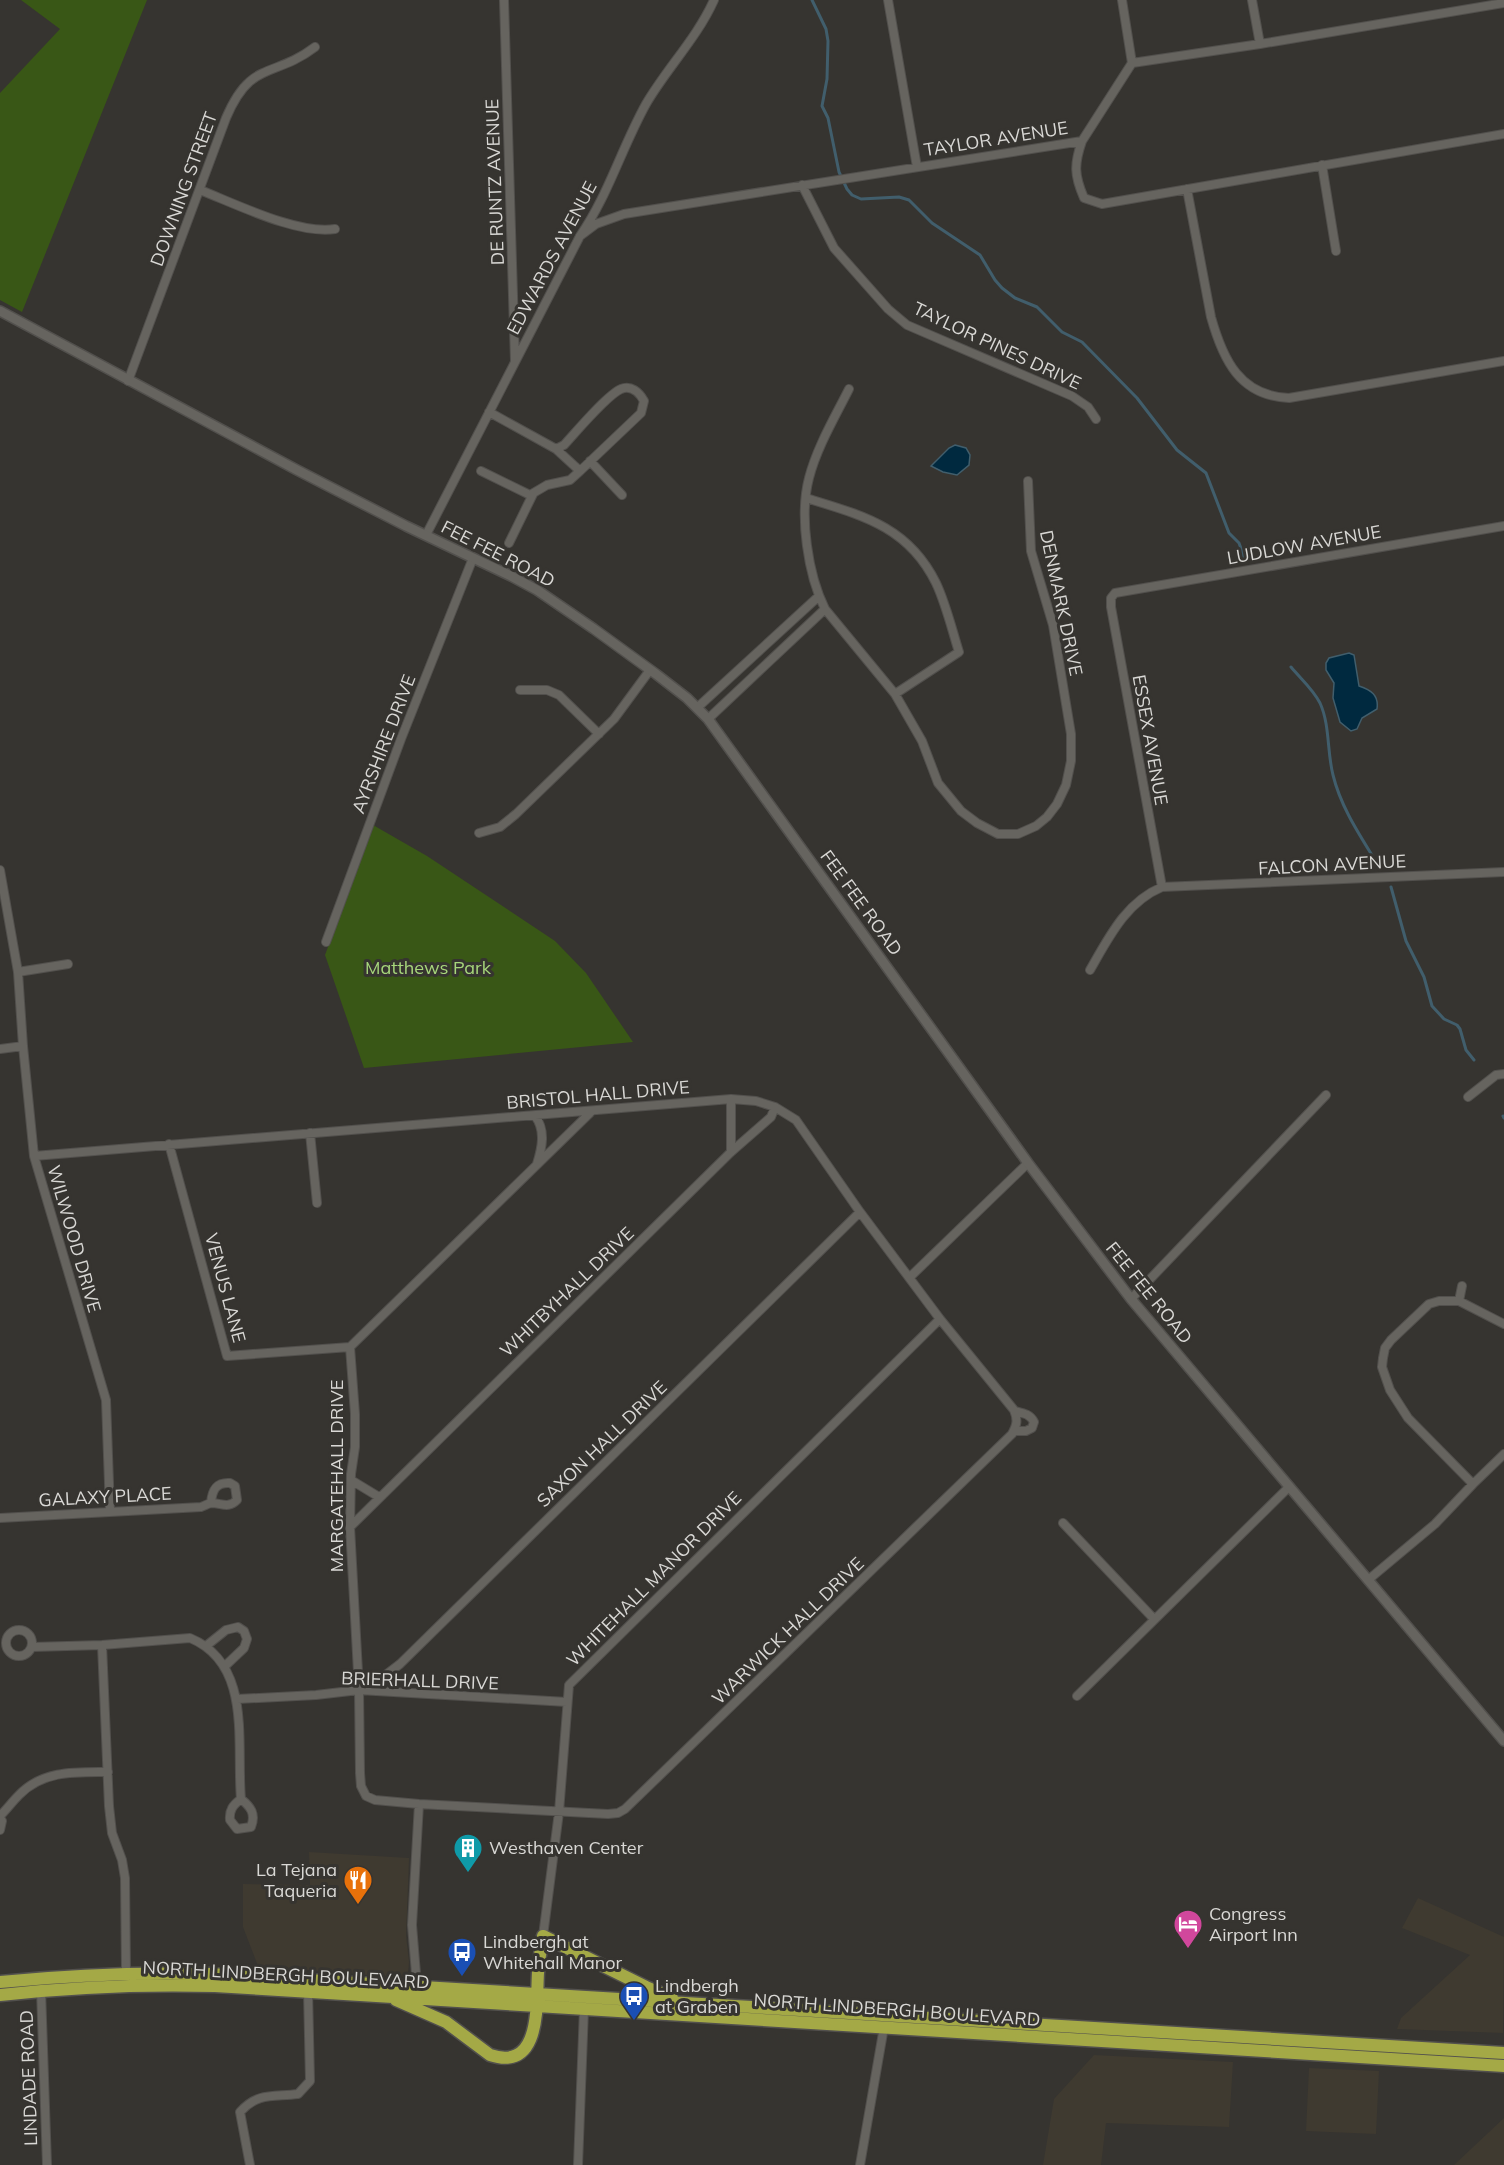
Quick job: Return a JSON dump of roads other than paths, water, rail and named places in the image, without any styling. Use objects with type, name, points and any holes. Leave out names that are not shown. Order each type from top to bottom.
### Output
[{"type":"highway","points":[[386,1996],[434,2015],[497,2058],[511,2056],[524,2049],[533,2036],[543,1936],[646,1987],[683,2002]]},
{"type":"highway","name":"NORTH LINDBERGH BOULEVARD","points":[[0,1982],[86,1974],[210,1974],[1504,2053]]},
{"type":"highway","name":"NORTH LINDBERGH BOULEVARD","points":[[0,1995],[41,1990],[146,1985],[308,1991],[1504,2066]]},
{"type":"street","name":"DE RUNTZ AVENUE","points":[[504,0],[515,362]]},
{"type":"street","name":"EDWARDS AVENUE","points":[[426,535],[580,236],[594,216],[646,105],[702,24],[714,0]]},
{"type":"street","points":[[888,0],[917,167]]},
{"type":"street","points":[[1082,141],[1132,63],[1122,0]]},
{"type":"street","points":[[1252,0],[1260,44]]},
{"type":"street","points":[[1132,63],[1504,3]]},
{"type":"street","name":"DOWNING STREET","points":[[128,381],[226,118],[242,88],[259,73],[292,61],[315,47]]},
{"type":"street","name":"TAYLOR AVENUE","points":[[580,236],[597,224],[624,214],[1082,141],[1075,162],[1077,183],[1084,198],[1102,204],[1504,134]]},
{"type":"street","points":[[1322,165],[1336,251]]},
{"type":"street","name":"TAYLOR PINES DRIVE","points":[[802,186],[834,248],[888,309],[907,325],[1072,396],[1088,407],[1096,419]]},
{"type":"street","points":[[1187,189],[1216,335],[1236,373],[1255,390],[1267,395],[1289,398],[1504,361]]},
{"type":"street","points":[[200,190],[300,228],[335,229]]},
{"type":"street","name":"FEE FEE ROAD","points":[[0,311],[128,381],[426,535],[511,576],[594,629],[698,707],[1028,1163],[1131,1299],[1504,1741]]},
{"type":"street","points":[[481,471],[526,495],[533,494],[547,485],[570,480],[641,412],[644,400],[636,390],[625,388],[613,394],[564,445],[556,449]]},
{"type":"street","points":[[806,498],[861,515],[880,524],[897,535],[924,562],[937,584],[959,652],[895,694],[825,609],[819,596],[806,533],[806,498],[809,478],[816,459],[849,389]]},
{"type":"street","points":[[489,412],[556,449],[580,471]]},
{"type":"street","points":[[590,461],[622,495]]},
{"type":"street","name":"DENMARK DRIVE","points":[[895,694],[922,741],[938,783],[961,811],[976,823],[998,834],[1018,834],[1036,826],[1057,804],[1066,785],[1071,760],[1071,734],[1053,625],[1031,551],[1028,481]]},
{"type":"street","points":[[509,543],[533,494]]},
{"type":"street","name":"LUDLOW AVENUE","points":[[1111,598],[1115,593],[1504,526]]},
{"type":"street","name":"AYRSHIRE DRIVE","points":[[326,942],[401,739],[473,558]]},
{"type":"street","points":[[698,707],[819,596]]},
{"type":"street","name":"ESSEX AVENUE","points":[[1111,598],[1162,887]]},
{"type":"street","points":[[708,719],[825,609]]},
{"type":"street","points":[[479,833],[492,831],[507,823],[614,719],[650,670]]},
{"type":"street","points":[[520,690],[547,690],[559,694],[599,734]]},
{"type":"street","name":"WILWOOD DRIVE","points":[[0,870],[18,972],[34,1156],[106,1400],[110,1511]]},
{"type":"street","name":"FALCON AVENUE","points":[[1162,887],[1504,872]]},
{"type":"street","points":[[1090,970],[1124,915],[1144,896],[1162,887]]},
{"type":"street","points":[[18,972],[68,964]]},
{"type":"street","points":[[0,1049],[23,1046]]},
{"type":"street","points":[[1468,1097],[1496,1076],[1504,1074]]},
{"type":"street","points":[[1131,1299],[1326,1095]]},
{"type":"street","points":[[731,1099],[731,1152]]},
{"type":"street","name":"BRISTOL HALL DRIVE","points":[[34,1156],[731,1099],[756,1101],[775,1107],[796,1120],[860,1212],[940,1318],[1015,1411],[1031,1417],[1034,1422],[1032,1428],[1026,1431],[1015,1428]]},
{"type":"street","name":"WHITBYHALL DRIVE","points":[[350,1527],[731,1152],[771,1117],[775,1107]]},
{"type":"street","points":[[350,1347],[591,1112]]},
{"type":"street","points":[[535,1116],[540,1124],[542,1139],[537,1165]]},
{"type":"street","points":[[310,1133],[317,1203]]},
{"type":"street","name":"VENUS LANE","points":[[169,1144],[227,1356],[350,1347]]},
{"type":"street","points":[[910,1277],[1028,1163]]},
{"type":"street","name":"SAXON HALL DRIVE","points":[[359,1690],[400,1664],[860,1212]]},
{"type":"street","points":[[1459,1301],[1462,1286]]},
{"type":"street","points":[[1473,1484],[1408,1418],[1390,1390],[1382,1367],[1385,1348],[1430,1304],[1449,1299],[1459,1301],[1504,1324]]},
{"type":"street","name":"WHITEHALL MANOR DRIVE","points":[[543,1936],[559,1812],[569,1685],[940,1318]]},
{"type":"street","name":"MARGATEHALL DRIVE","points":[[350,1347],[356,1414],[350,1527],[359,1690],[360,1773],[361,1786],[366,1796]]},
{"type":"street","points":[[1015,1411],[1017,1417],[1015,1428]]},
{"type":"street","name":"WARWICK HALL DRIVE","points":[[366,1796],[375,1800],[419,1804],[559,1812],[608,1814],[626,1809],[1015,1428]]},
{"type":"street","points":[[1368,1580],[1435,1524],[1504,1454]]},
{"type":"street","points":[[351,1480],[379,1497]]},
{"type":"street","points":[[1077,1696],[1289,1487]]},
{"type":"street","name":"GALAXY PLACE","points":[[0,1518],[201,1507],[211,1503]]},
{"type":"street","points":[[1063,1523],[1154,1619]]},
{"type":"street","points":[[206,1646],[226,1630],[238,1627],[244,1631],[247,1639],[244,1648],[225,1666]]},
{"type":"street","points":[[32,1647],[102,1645],[190,1638],[206,1646],[219,1657],[225,1666],[237,1699],[241,1799]]},
{"type":"street","points":[[102,1645],[109,1806],[112,1833],[122,1860],[125,1878],[126,1973]]},
{"type":"street","name":"BRIERHALL DRIVE","points":[[237,1699],[316,1695],[359,1690],[567,1702]]},
{"type":"street","points":[[0,1830],[2,1821],[0,1817],[23,1791],[44,1778],[66,1772],[108,1772]]},
{"type":"street","points":[[417,1986],[412,1925],[419,1804]]},
{"type":"street","name":"LINDADE ROAD","points":[[41,1990],[47,2165]]},
{"type":"street","points":[[250,2165],[240,2112],[248,2103],[262,2096],[298,2094],[310,2081],[308,1991]]},
{"type":"street","points":[[578,2165],[584,2009]]},
{"type":"street","points":[[860,2165],[884,2027]]},
{"type":"water","points":[[955,445],[966,448],[970,455],[969,465],[957,475],[931,466],[949,448]]},
{"type":"water","points":[[1349,653],[1354,655],[1359,686],[1367,689],[1377,700],[1377,709],[1362,718],[1357,729],[1351,731],[1340,722],[1333,698],[1334,683],[1326,670],[1329,658]]},
{"type":"waterway","points":[[812,0],[826,29],[828,41],[827,79],[822,106],[828,118],[839,172],[847,189],[852,195],[861,199],[899,197],[909,200],[932,223],[980,255],[1002,288],[1015,298],[1037,307],[1062,332],[1082,342],[1137,398],[1177,450],[1206,473],[1229,533],[1239,543],[1244,557]]},
{"type":"waterway","points":[[1291,667],[1320,703],[1325,720],[1331,766],[1341,799],[1378,865]]},
{"type":"waterway","points":[[1391,887],[1406,941],[1424,977],[1432,1006],[1444,1019],[1457,1025],[1466,1050],[1474,1060]]},
{"type":"place","name":"Westhaven Center","points":[[468,1874]]},
{"type":"place","name":"La Tejana Taqueria","points":[[358,1906]]},
{"type":"place","name":"Congress Airport Inn","points":[[1188,1950]]},
{"type":"place","name":"Lindbergh at Whitehall Manor","points":[[462,1978]]},
{"type":"place","name":"Lindbergh at Graben","points":[[634,2022]]},
{"type":"park label","name":"Matthews Park","points":[[428,968]]}]
